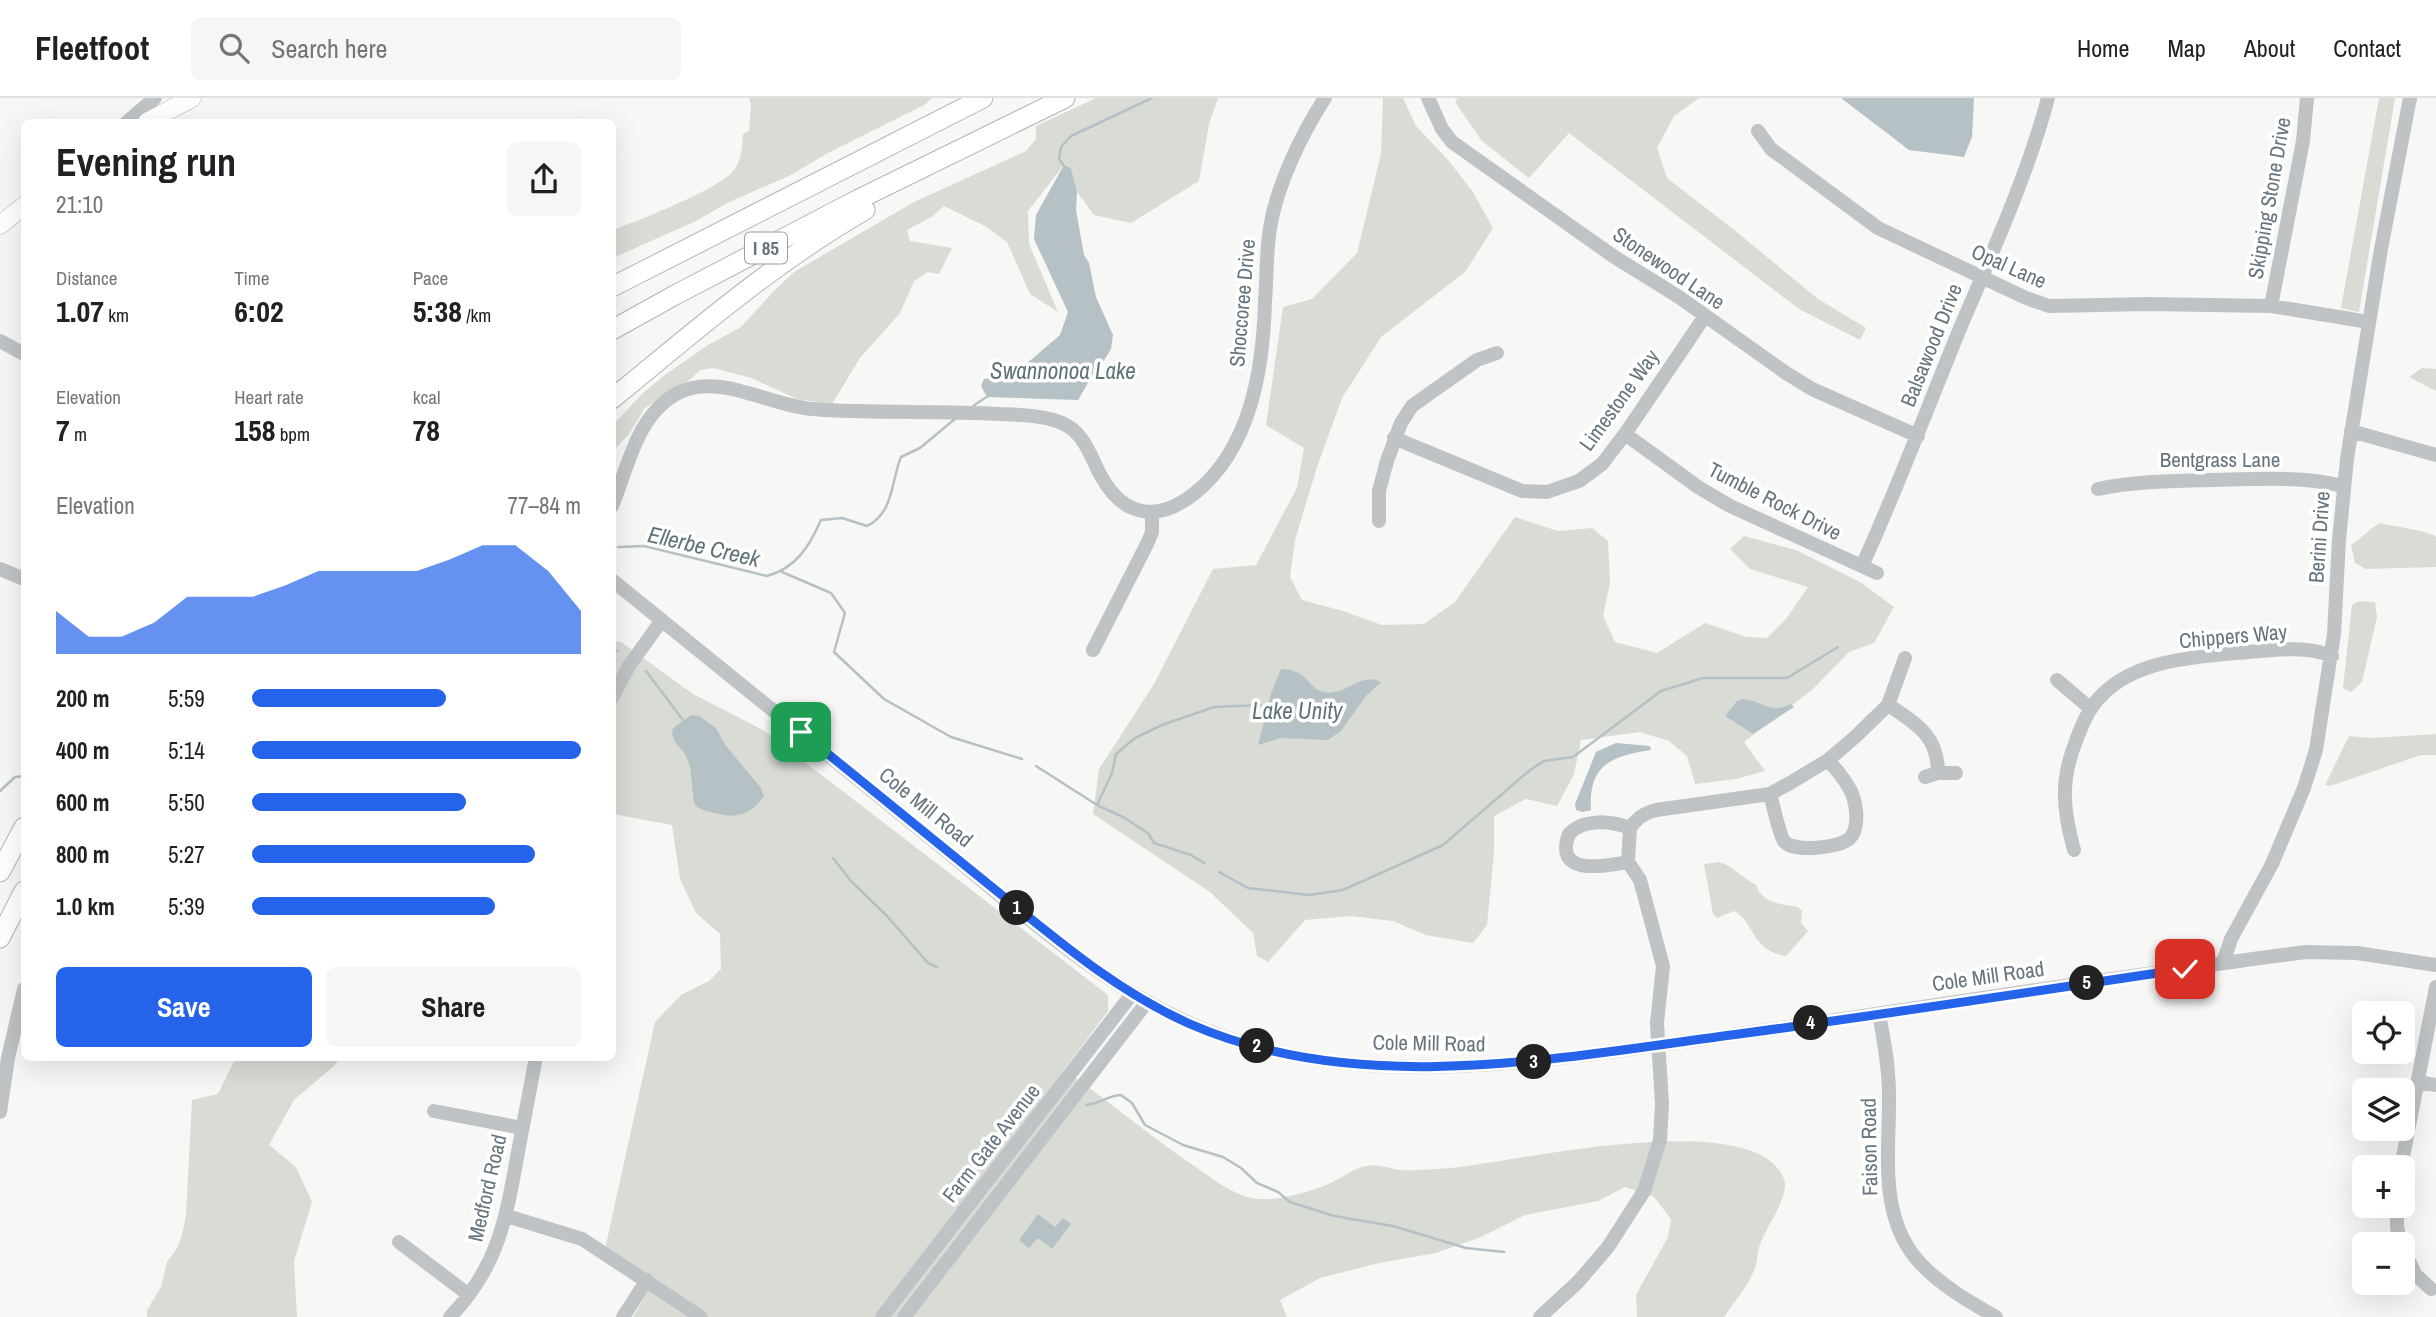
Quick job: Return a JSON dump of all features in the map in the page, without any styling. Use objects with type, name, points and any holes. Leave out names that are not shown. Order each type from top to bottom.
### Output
[{"type":"highway","name":"I 85","points":[[616,285],[983,98]]},
{"type":"highway","name":"I 85","points":[[616,328],[920,168],[1065,98]]},
{"type":"highway","points":[[616,396],[752,284],[835,228],[901,190],[920,168]]},
{"type":"highway","points":[[616,273],[687,249]]},
{"type":"highway","points":[[0,872],[21,833]]},
{"type":"highway","points":[[0,938],[21,897]]},
{"type":"main road","points":[[149,119],[165,102],[192,98]]},
{"type":"main road","points":[[0,225],[21,208]]},
{"type":"street","name":"Shoccoree Drive","points":[[1152,513],[1175,506],[1203,486],[1230,452],[1245,423],[1261,357],[1267,245],[1273,214],[1288,168],[1325,98]]},
{"type":"street","name":"Stonewood Lane","points":[[1428,98],[1441,129],[1452,142],[1613,256],[1812,389],[1917,436]]},
{"type":"street","name":"Balsawood Drive","points":[[1862,566],[1906,467],[2021,177],[2048,98]]},
{"type":"street","name":"Skipping Stone Drive","points":[[2272,306],[2303,141],[2307,98]]},
{"type":"street","name":"Berini Drive","points":[[2223,963],[2231,939],[2272,864],[2310,770],[2320,731],[2332,656],[2343,486],[2369,322],[2410,98]]},
{"type":"street","points":[[133,119],[165,102]]},
{"type":"street","name":"Opal Lane","points":[[1758,131],[1771,149],[1878,228],[2049,306],[2272,306],[2369,322]]},
{"type":"street","name":"Limestone Way","points":[[1394,438],[1522,491],[1547,492],[1579,481],[1602,464],[1625,434],[1705,316]]},
{"type":"street","points":[[0,341],[21,352]]},
{"type":"street","points":[[1379,522],[1379,491],[1394,438],[1412,406],[1476,360],[1497,353]]},
{"type":"street","points":[[616,496],[640,435],[652,413],[674,396],[696,386],[725,388],[811,409],[980,412],[1051,419],[1068,427],[1084,443],[1112,492],[1132,508],[1152,513],[1152,531],[1148,542],[1093,650]]},
{"type":"street","points":[[2351,430],[2436,454]]},
{"type":"street","name":"Tumble Rock Drive","points":[[1625,434],[1698,487],[1730,506],[1877,573]]},
{"type":"street","name":"Bentgrass Lane","points":[[2098,489],[2148,481],[2258,479],[2308,481],[2343,486]]},
{"type":"street","points":[[0,569],[21,578]]},
{"type":"street","name":"Cole Mill Road","points":[[616,583],[1106,977],[1132,994],[1191,1024],[1244,1043],[1287,1054],[1373,1064],[1449,1067],[1509,1064],[2306,952],[2376,955],[2436,965]]},
{"type":"street","points":[[616,690],[629,666],[662,620]]},
{"type":"street","name":"Chippers Way","points":[[2074,850],[2064,810],[2065,780],[2074,746],[2091,709],[2101,695],[2117,682],[2137,672],[2201,656],[2286,651],[2322,652],[2332,656]]},
{"type":"street","points":[[1540,1317],[1598,1260],[1644,1191],[1654,1164],[1662,1127],[1658,1009],[1663,966],[1640,880],[1628,862],[1630,828],[1635,820],[1645,813],[1656,810],[1770,794],[1828,760],[1888,705],[1905,658]]},
{"type":"street","points":[[2057,680],[2091,709]]},
{"type":"street","points":[[1888,705],[1927,735],[1934,746],[1932,775],[1956,773]]},
{"type":"street","points":[[1770,794],[1782,838],[1788,845],[1796,849],[1847,841],[1855,827],[1852,794],[1828,760]]},
{"type":"street","points":[[1628,862],[1584,867],[1570,859],[1566,849],[1569,834],[1582,825],[1612,822],[1630,828]]},
{"type":"street","points":[[2403,1155],[2436,987]]},
{"type":"street","name":"Farm Gate Avenue","points":[[881,1317],[1132,994]]},
{"type":"street","points":[[0,1112],[8,1058],[21,1002]]},
{"type":"street","name":"Farm Gate Avenue","points":[[904,1317],[1147,1002]]},
{"type":"street","name":"Faison Road","points":[[1880,1013],[1889,1075],[1888,1173],[1892,1207],[1908,1247],[1920,1263],[1977,1312],[1996,1317]]},
{"type":"street","name":"Medford Road","points":[[450,1317],[469,1295],[495,1252],[506,1216],[535,1061]]},
{"type":"street","points":[[2418,1082],[2436,1085]]},
{"type":"street","points":[[435,1111],[523,1128]]},
{"type":"street","points":[[506,1216],[582,1239],[702,1317]]},
{"type":"street","points":[[399,1242],[469,1295]]},
{"type":"street","points":[[2415,1274],[2431,1289]]},
{"type":"street","points":[[623,1317],[647,1280]]},
{"type":"shaded area","points":[[749,98],[932,98],[924,105],[828,153],[791,175],[616,257],[616,229],[696,195],[726,178],[734,170],[740,157],[743,134],[749,131]]},
{"type":"shaded area","points":[[1096,98],[1218,98],[1209,124],[1199,181],[1131,223],[1094,215],[1077,192],[1071,168],[1064,165],[1028,211],[1029,244],[1058,312],[1030,294],[1007,242],[985,226],[944,206],[933,216],[907,230],[910,241],[952,248],[939,274],[928,272],[914,281],[900,313],[860,358],[832,404],[797,399],[751,378],[713,368],[700,370],[691,379],[645,408],[629,434],[616,448],[616,422],[644,392],[708,345],[741,327],[794,272],[914,202],[1026,151],[1036,139],[1036,126]]},
{"type":"shaded area","points":[[1383,98],[1403,98],[1416,126],[1473,192],[1493,228],[1465,272],[1381,337],[1342,398],[1295,540],[1290,577],[1302,600],[1382,625],[1424,624],[1455,602],[1515,517],[1558,531],[1592,528],[1608,541],[1610,583],[1603,616],[1615,642],[1657,653],[1705,623],[1746,637],[1767,638],[1786,619],[1808,587],[1750,569],[1730,549],[1744,536],[1796,550],[1860,582],[1894,607],[1874,643],[1849,652],[1813,689],[1744,742],[1765,771],[1736,779],[1695,784],[1687,756],[1669,741],[1640,732],[1581,740],[1574,774],[1557,806],[1526,799],[1494,816],[1494,852],[1487,925],[1473,943],[1426,935],[1393,921],[1351,916],[1305,920],[1268,962],[1257,956],[1253,933],[1210,892],[1093,814],[1099,769],[1154,684],[1213,569],[1256,565],[1297,488],[1304,448],[1266,425],[1283,307],[1312,299],[1357,253],[1381,154]]},
{"type":"shaded area","points":[[1458,98],[1699,98],[1674,116],[1657,148],[1667,178],[1818,299],[1866,328],[1860,340],[1799,309],[1569,133],[1529,178],[1482,141],[1455,102]]},
{"type":"shaded area","points":[[2379,98],[2395,98],[2359,312],[2341,308]]},
{"type":"shaded area","points":[[2422,368],[2436,369],[2436,391],[2409,377]]},
{"type":"shaded area","points":[[2380,523],[2436,537],[2436,567],[2366,569],[2355,563],[2351,545]]},
{"type":"shaded area","points":[[2359,601],[2375,602],[2377,617],[2362,682],[2351,692],[2343,688],[2352,605]]},
{"type":"shaded area","points":[[616,641],[621,642],[693,694],[763,730],[1108,995],[1108,1011],[1064,1070],[1230,1190],[1251,1198],[1270,1199],[1314,1189],[1370,1165],[1402,1170],[1426,1170],[1575,1150],[1682,1141],[1728,1145],[1764,1157],[1784,1179],[1781,1202],[1760,1245],[1749,1281],[1724,1317],[1637,1317],[1636,1295],[1668,1237],[1671,1219],[1654,1197],[1625,1187],[1598,1201],[1525,1215],[1481,1237],[1436,1253],[1379,1263],[1320,1278],[1280,1300],[1287,1317],[633,1317],[653,1282],[605,1249],[655,1022],[681,995],[709,981],[721,969],[720,934],[696,913],[680,879],[672,825],[616,815]]},
{"type":"shaded area","points":[[2436,734],[2436,755],[2421,755],[2330,786],[2325,785],[2349,736],[2371,738]]},
{"type":"shaded area","points":[[1719,862],[1756,885],[1767,900],[1798,907],[1802,911],[1801,923],[1808,931],[1786,956],[1766,948],[1734,911],[1717,918],[1713,914],[1704,864]]},
{"type":"shaded area","points":[[234,1061],[338,1061],[294,1100],[269,1145],[296,1167],[312,1202],[294,1261],[297,1317],[147,1317],[147,1310],[161,1287],[167,1262],[182,1235],[186,1215],[192,1100],[218,1094]]},
{"type":"water","points":[[1841,98],[1974,98],[1972,137],[1964,157],[1909,150]]},
{"type":"water","name":"Swannonoa Lake","points":[[1064,165],[1071,168],[1077,192],[1076,210],[1084,255],[1089,263],[1096,297],[1113,335],[1111,349],[1078,400],[987,397],[981,386],[984,379],[1007,376],[1025,365],[1060,335],[1068,312],[1034,239],[1036,215]]},
{"type":"water","name":"Lake Unity","points":[[1281,669],[1297,672],[1324,692],[1332,693],[1367,680],[1381,682],[1366,696],[1341,731],[1328,740],[1281,738],[1258,745],[1271,694]]},
{"type":"water","points":[[1742,699],[1771,708],[1791,704],[1794,707],[1753,734],[1725,716],[1737,701]]},
{"type":"water","points":[[691,715],[699,716],[716,728],[726,746],[761,788],[764,796],[754,808],[742,814],[722,815],[703,810],[694,803],[690,766],[672,734],[673,728]]},
{"type":"water","points":[[1616,743],[1650,746],[1651,750],[1624,756],[1605,765],[1593,782],[1591,810],[1576,810],[1575,804],[1596,752]]},
{"type":"water","points":[[1038,1214],[1055,1227],[1063,1218],[1071,1224],[1052,1249],[1038,1238],[1029,1248],[1019,1240]]},
{"type":"waterway","name":"Ellerbe Creek","points":[[1064,166],[1059,159],[1061,147],[1071,136],[1152,98]]},
{"type":"waterway","name":"Ellerbe Creek","points":[[973,406],[988,396]]},
{"type":"waterway","name":"Ellerbe Creek","points":[[618,547],[644,546],[767,576],[794,562],[812,539],[821,520],[842,518],[867,526],[876,520],[887,505],[901,457],[920,448],[956,418]]},
{"type":"waterway","points":[[782,572],[831,593],[845,613],[834,652],[884,699],[951,737],[1022,759]]},
{"type":"waterway","points":[[1219,872],[1248,888],[1309,895],[1343,890],[1443,845],[1530,770],[1544,761],[1573,757],[1661,691],[1703,678],[1787,678],[1838,647]]},
{"type":"waterway","points":[[646,671],[683,720]]},
{"type":"waterway","points":[[1097,805],[1112,773],[1116,754],[1135,738],[1162,725],[1214,707],[1261,705]]},
{"type":"waterway","points":[[1036,766],[1097,805],[1148,833],[1154,843],[1191,855],[1204,863]]},
{"type":"waterway","name":"Ellerbe Creek","points":[[0,791],[15,777],[21,776]]},
{"type":"waterway","points":[[833,858],[928,963],[937,967]]},
{"type":"waterway","points":[[1086,1105],[1121,1095],[1132,1103],[1145,1125],[1183,1145],[1223,1157],[1241,1168],[1257,1183],[1278,1192],[1290,1202],[1334,1216],[1393,1226],[1466,1248],[1504,1252]]},
{"type":"route","points":[[801,732],[1029,918],[1106,977],[1191,1024],[1244,1043],[1287,1054],[1344,1062],[1408,1066],[1509,1064],[2185,969]]}]
